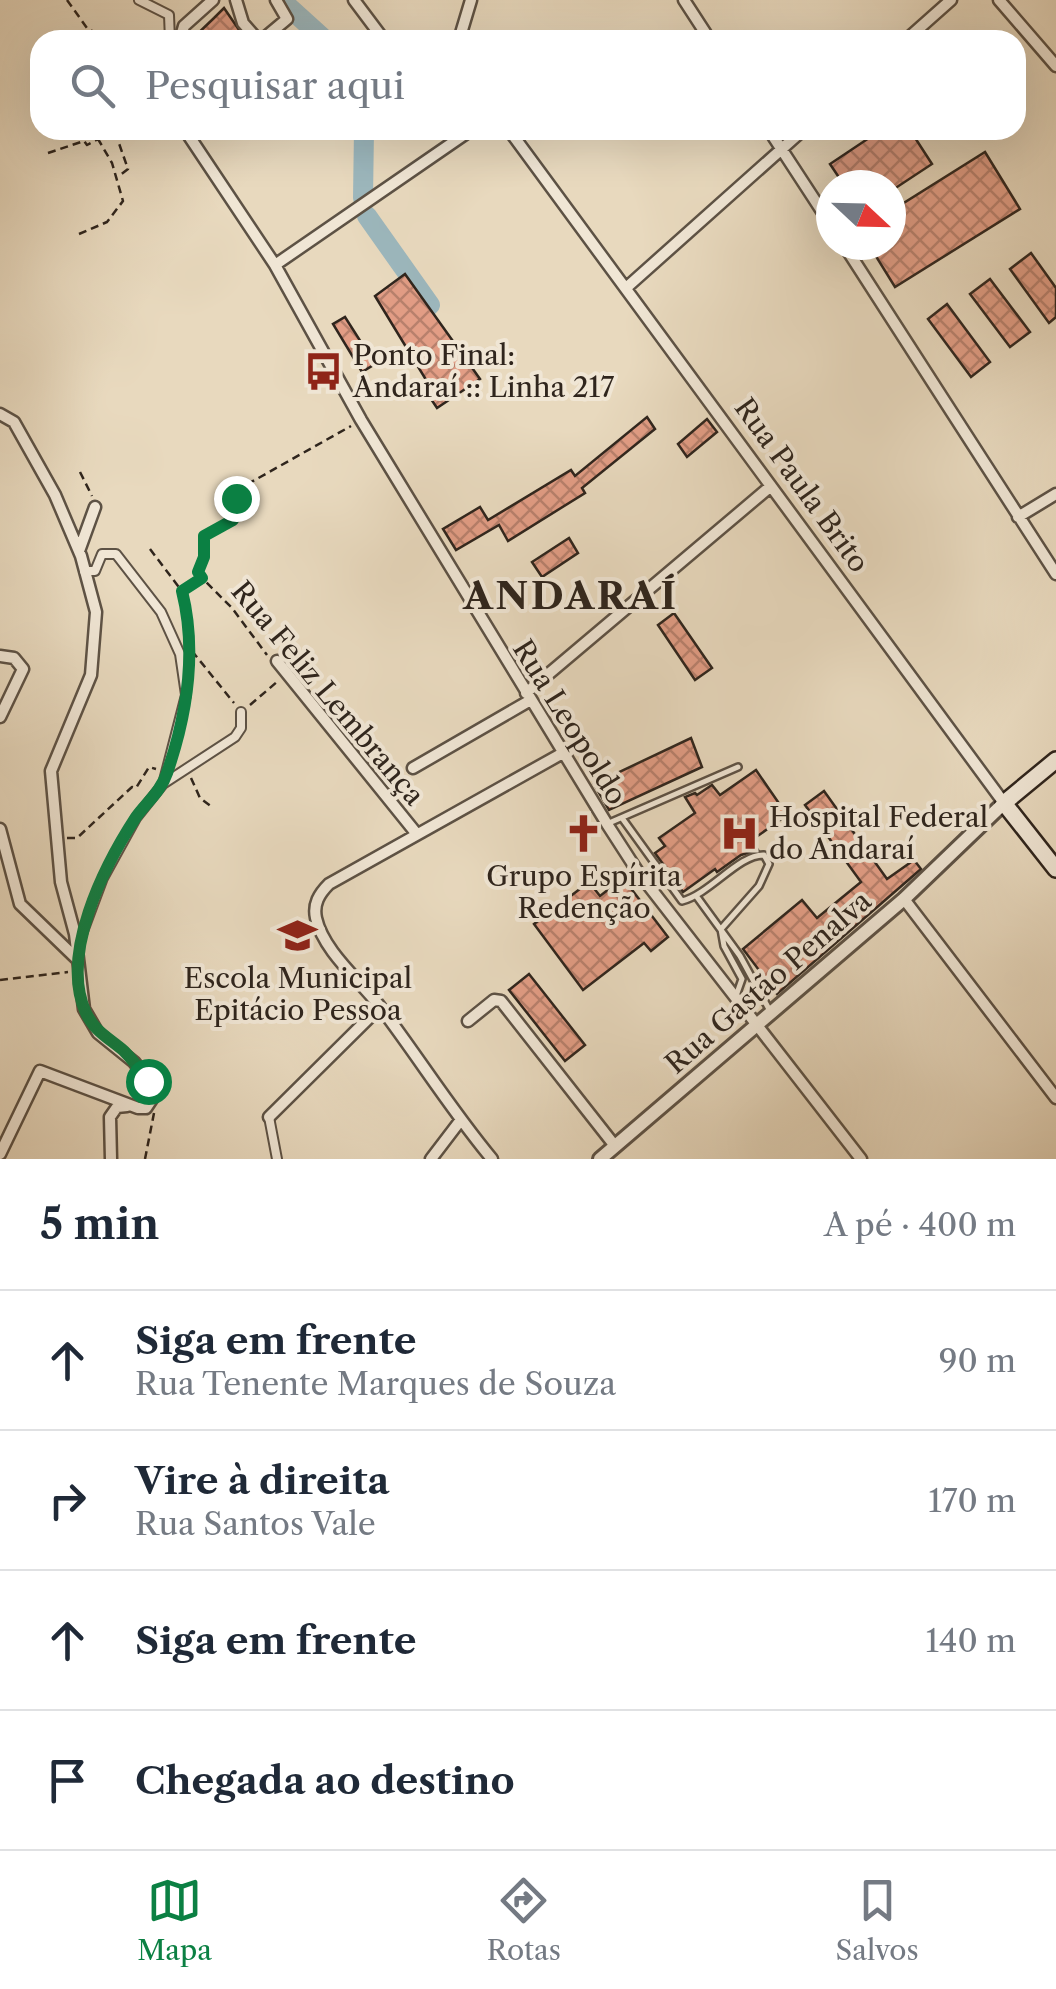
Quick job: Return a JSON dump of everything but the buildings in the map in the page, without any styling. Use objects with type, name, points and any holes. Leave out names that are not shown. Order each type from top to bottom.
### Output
[{"type":"main road","name":"Rua Gastão Penalva","points":[[1004,803],[1056,760]]},
{"type":"main road","name":"Rua Paula Brito","points":[[1004,803],[1056,869]]},
{"type":"street","points":[[139,0],[169,15],[170,30]]},
{"type":"street","points":[[183,30],[212,0]]},
{"type":"street","points":[[236,0],[243,23],[250,30]]},
{"type":"street","points":[[273,30],[288,19],[276,0]]},
{"type":"street","points":[[354,0],[376,30]]},
{"type":"street","points":[[462,30],[471,0]]},
{"type":"street","points":[[684,0],[704,30]]},
{"type":"street","points":[[918,30],[952,0]]},
{"type":"street","points":[[999,0],[1025,30]]},
{"type":"street","points":[[1026,31],[1056,66]]},
{"type":"street","name":"Rua Leopoldo","points":[[195,140],[275,265],[360,420],[606,824],[853,1156]]},
{"type":"street","points":[[275,265],[449,140]]},
{"type":"street","name":"Rua Paula Brito","points":[[516,140],[1004,803]]},
{"type":"street","points":[[776,140],[816,202]]},
{"type":"street","points":[[626,288],[792,140]]},
{"type":"street","points":[[854,260],[1056,574]]},
{"type":"street","points":[[0,414],[14,422],[55,495],[79,551],[96,612],[95,654],[86,692],[51,772],[61,882],[84,1009],[98,1032],[125,1052],[152,1086],[154,1096],[142,1108]]},
{"type":"street","points":[[413,768],[527,697],[771,486]]},
{"type":"street","points":[[1018,516],[1056,494]]},
{"type":"street","points":[[79,551],[95,507]]},
{"type":"street","points":[[84,572],[95,571],[102,554],[116,554],[161,612],[180,654],[186,695],[163,784]]},
{"type":"street","points":[[0,656],[14,658],[23,669],[0,717]]},
{"type":"street","name":"Rua Feliz Lembrança","points":[[277,661],[416,833]]},
{"type":"street","points":[[78,960],[102,878],[136,818],[163,784],[235,737],[242,712]]},
{"type":"street","points":[[492,1159],[322,934],[315,914],[318,895],[328,884],[561,754]]},
{"type":"street","name":"Rua Gastão Penalva","points":[[600,1159],[904,900],[1004,803]]},
{"type":"street","points":[[0,829],[20,904],[78,960]]},
{"type":"street","points":[[904,900],[1056,1098]]},
{"type":"street","points":[[468,1021],[494,1000],[501,1001],[615,1146]]},
{"type":"street","points":[[277,1159],[270,1117],[380,1007]]},
{"type":"street","points":[[0,1154],[40,1071],[142,1108]]},
{"type":"street","points":[[112,1159],[112,1112],[123,1105],[142,1108]]},
{"type":"street","points":[[431,1159],[460,1121]]},
{"type":"lane","points":[[1043,555],[1056,547]]},
{"type":"lane","points":[[606,824],[738,767]]},
{"type":"lane","points":[[622,818],[682,901],[697,897],[752,856],[764,855],[768,864],[765,876],[721,929],[724,946],[742,978],[736,996]]},
{"type":"lane","points":[[697,897],[740,956],[772,1013]]},
{"type":"path","points":[[67,0],[90,30]]},
{"type":"path","points":[[48,153],[84,140]]},
{"type":"path","points":[[78,234],[101,226],[122,204],[117,177],[98,140]]},
{"type":"path","points":[[117,177],[128,169],[118,140]]},
{"type":"path","points":[[182,591],[204,580],[198,572],[204,557],[204,536],[233,520],[236,498],[246,485],[360,420]]},
{"type":"path","points":[[80,472],[95,507]]},
{"type":"path","points":[[150,549],[182,591],[190,650],[188,662]]},
{"type":"path","name":"Rua Feliz Lembrança","points":[[204,580],[232,608],[270,659],[277,661]]},
{"type":"path","points":[[190,650],[242,712],[287,673]]},
{"type":"path","points":[[59,836],[77,838],[132,787],[136,788],[149,767],[167,773]]},
{"type":"path","points":[[183,770],[190,775],[200,798],[212,807]]},
{"type":"path","points":[[0,980],[78,960]]},
{"type":"path","points":[[142,1108],[154,1110],[145,1159]]},
{"type":"waterway","points":[[281,0],[314,30]]},
{"type":"waterway","points":[[363,198],[364,140]]},
{"type":"waterway","points":[[367,216],[430,305]]},
{"type":"place","name":"Ponto Final: Andaraí :: Linha 217","points":[[323,371]]},
{"type":"place","name":"Grupo Espírita Redenção","points":[[584,833]]},
{"type":"place","name":"Hospital Federal do Andaraí","points":[[739,833]]},
{"type":"place","name":"Escola Municipal Epitácio Pessoa","points":[[298,936]]},
{"type":"district","name":"ANDARAÍ","points":[[571,595]]},
{"type":"route","points":[[148,1081],[125,1052],[98,1032],[84,1009],[77,949],[102,878],[167,773],[186,695],[190,650],[182,591],[202,578],[198,572],[204,557],[204,536],[233,520],[236,498]]}]
